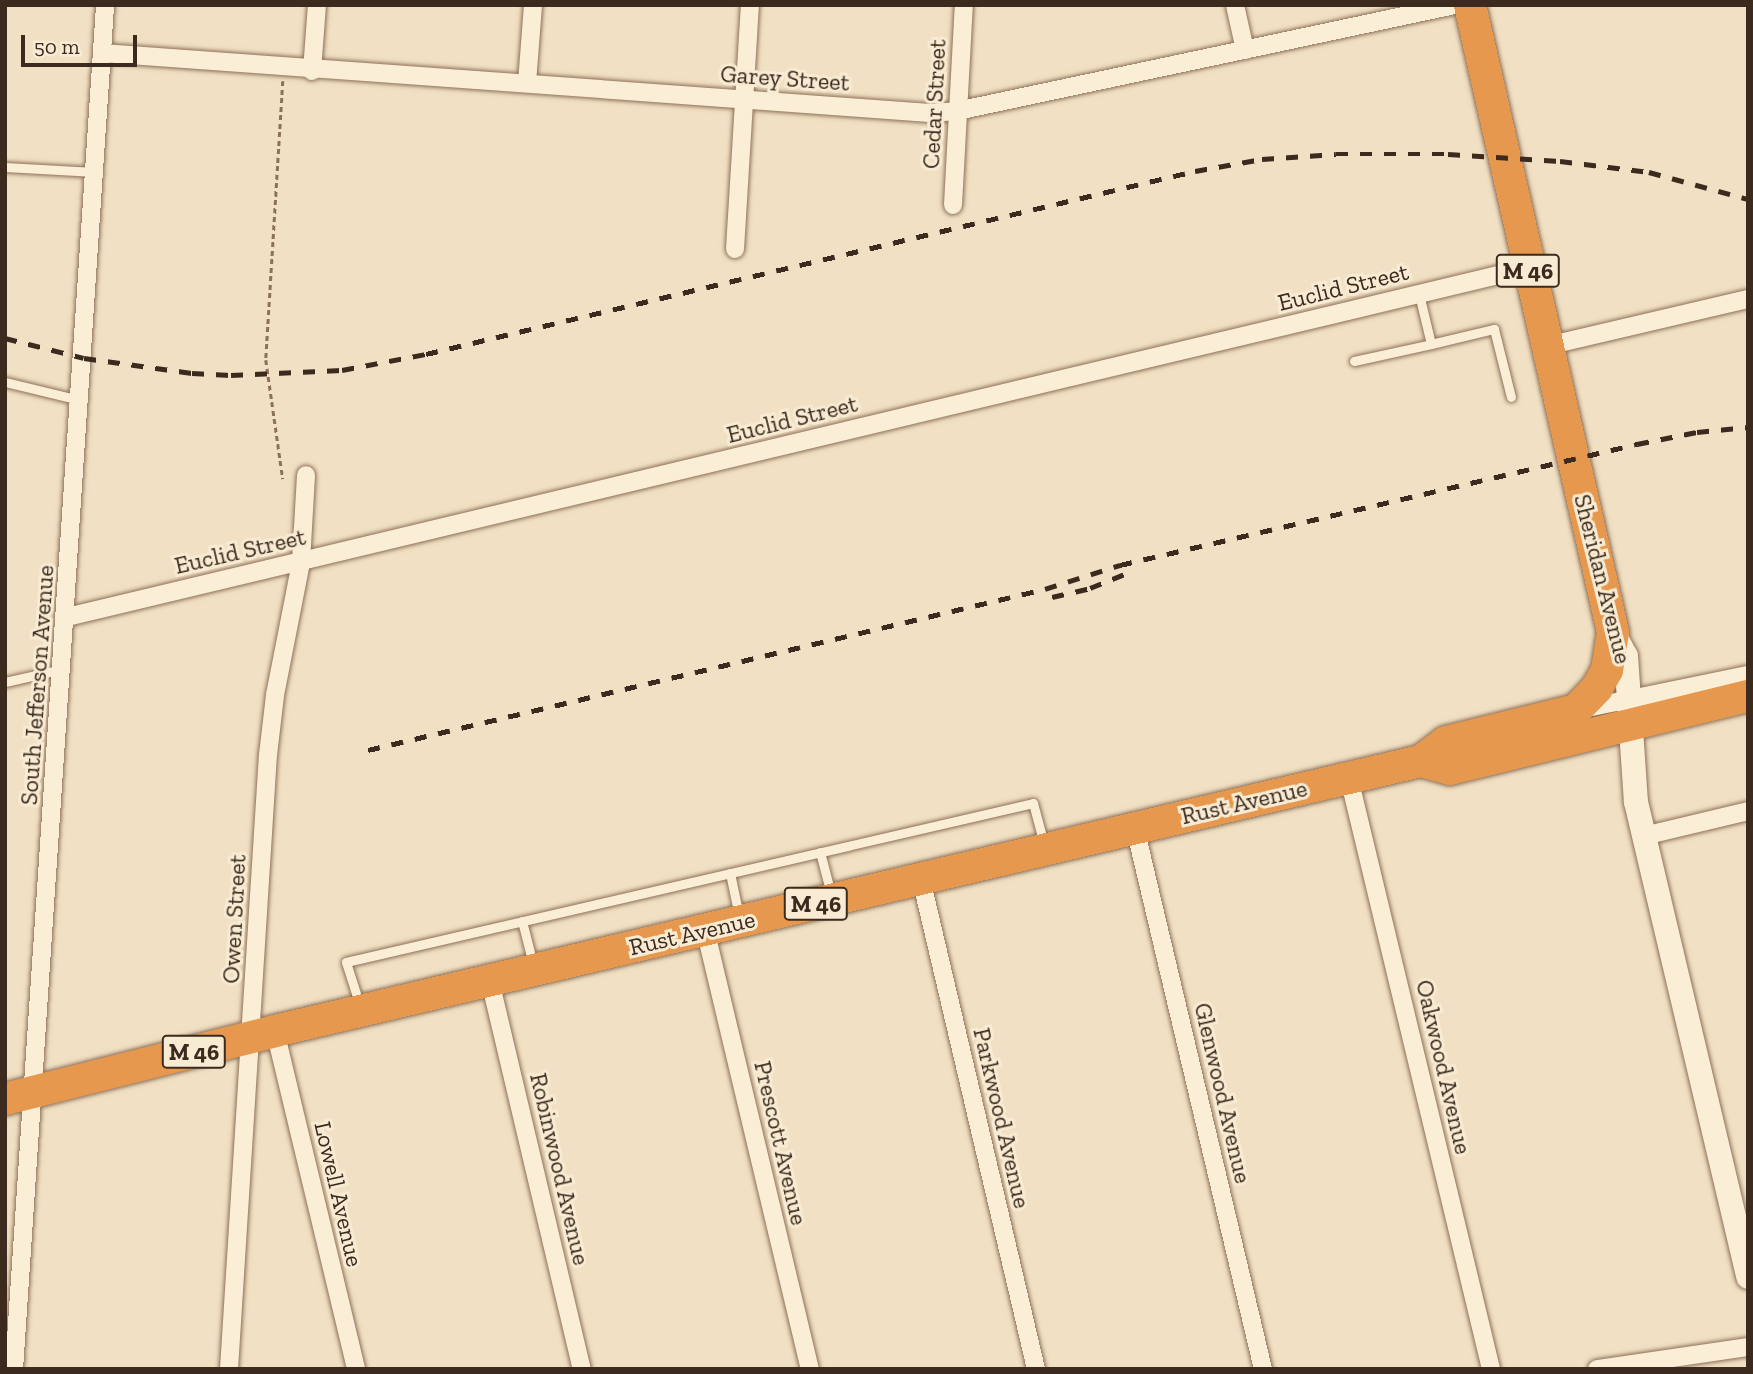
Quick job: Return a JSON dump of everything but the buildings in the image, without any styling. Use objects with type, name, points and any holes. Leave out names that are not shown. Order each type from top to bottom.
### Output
[{"type":"highway","name":"Sheridan Avenue","points":[[1470,5],[1528,272],[1612,632]]},
{"type":"highway","name":"M 46","points":[[1576,710],[1597,688],[1607,670],[1612,632]]},
{"type":"highway","name":"Rust Avenue","points":[[1421,761],[1450,769],[1631,713],[1748,696]]},
{"type":"highway","name":"Rust Avenue","points":[[19,1095],[263,1034],[1421,761],[1446,742],[1576,710]]},
{"type":"street","name":"South Jefferson Avenue","points":[[14,1369],[19,1095],[63,669],[105,5]]},
{"type":"street","points":[[312,71],[317,5]]},
{"type":"street","points":[[527,83],[533,5]]},
{"type":"street","points":[[735,249],[750,5]]},
{"type":"street","name":"Cedar Street","points":[[953,205],[964,5]]},
{"type":"street","points":[[1235,5],[1245,50]]},
{"type":"street","name":"Garey Street","points":[[102,53],[312,71],[527,83],[930,113],[957,111],[1455,5]]},
{"type":"street","name":"Euclid Street","points":[[66,617],[1506,273],[1528,272]]},
{"type":"street","points":[[1547,346],[1748,299]]},
{"type":"street","name":"Owen Street","points":[[229,1369],[263,1034],[275,695],[301,562],[306,475]]},
{"type":"street","name":"Sheridan Avenue","points":[[1612,632],[1626,656],[1634,789],[1748,1277]]},
{"type":"street","name":"Rust Avenue","points":[[1576,710],[1631,713],[1748,675]]},
{"type":"street","name":"Oakwood Avenue","points":[[1349,778],[1491,1369]]},
{"type":"street","points":[[1644,836],[1748,811]]},
{"type":"street","name":"Glenwood Avenue","points":[[1135,828],[1263,1369]]},
{"type":"street","name":"Parkwood Avenue","points":[[921,879],[1036,1369]]},
{"type":"street","name":"Prescott Avenue","points":[[705,929],[810,1369]]},
{"type":"street","name":"Robinwood Avenue","points":[[490,981],[582,1369]]},
{"type":"street","name":"Lowell Avenue","points":[[263,1034],[356,1369]]},
{"type":"street","points":[[1597,1369],[1748,1347]]},
{"type":"lane","points":[[5,167],[95,172]]},
{"type":"lane","points":[[1419,294],[1431,344]]},
{"type":"lane","points":[[1354,361],[1494,329],[1511,397]]},
{"type":"lane","points":[[5,382],[80,400]]},
{"type":"lane","points":[[5,682],[63,669]]},
{"type":"lane","points":[[361,1011],[346,962],[1033,803],[1046,850]]},
{"type":"lane","points":[[820,852],[832,900]]},
{"type":"lane","points":[[730,873],[740,921]]},
{"type":"lane","points":[[522,921],[535,970]]},
{"type":"path","points":[[283,78],[266,360],[283,479]]},
{"type":"railway","points":[[5,338],[84,358],[192,373],[231,375],[342,370],[426,354],[1195,171],[1262,159],[1336,154],[1448,154],[1560,161],[1649,172],[1748,199]]},
{"type":"railway","points":[[368,750],[1045,589],[1120,565],[1637,444],[1697,432],[1748,427]]},
{"type":"railway","points":[[1052,597],[1090,588],[1132,571]]}]
